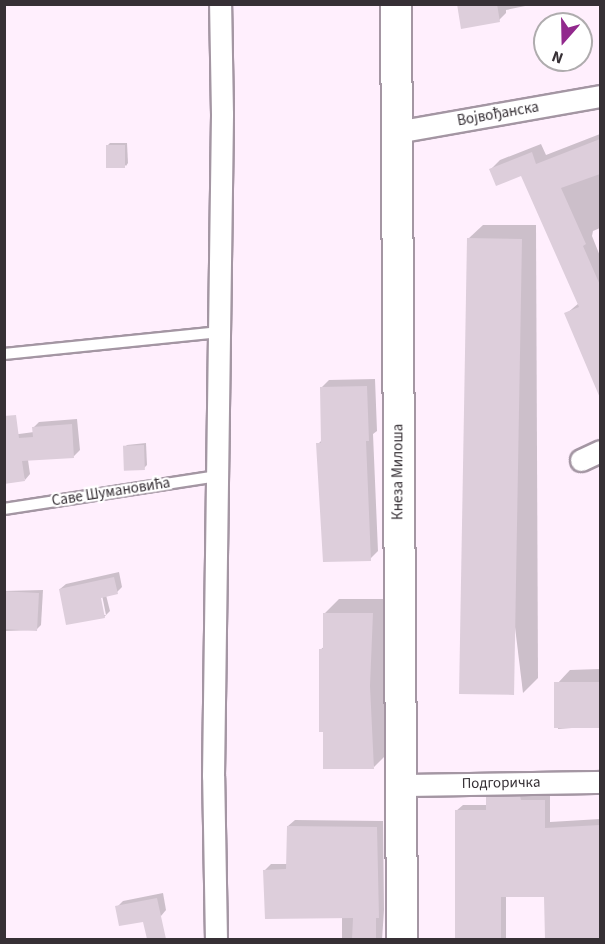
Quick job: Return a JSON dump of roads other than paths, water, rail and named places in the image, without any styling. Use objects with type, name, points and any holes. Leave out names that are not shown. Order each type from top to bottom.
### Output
[{"type":"main road","name":"Кнеза Милоша","points":[[396,4],[402,939]]},
{"type":"street","points":[[216,939],[213,776],[222,114],[220,4]]},
{"type":"street","name":"Војвођанска","points":[[396,132],[600,96]]},
{"type":"street","name":"Подгоричка","points":[[400,785],[600,782]]},
{"type":"lane","points":[[4,354],[220,332]]},
{"type":"lane","name":"Саве Шумановића","points":[[4,509],[217,476]]}]
